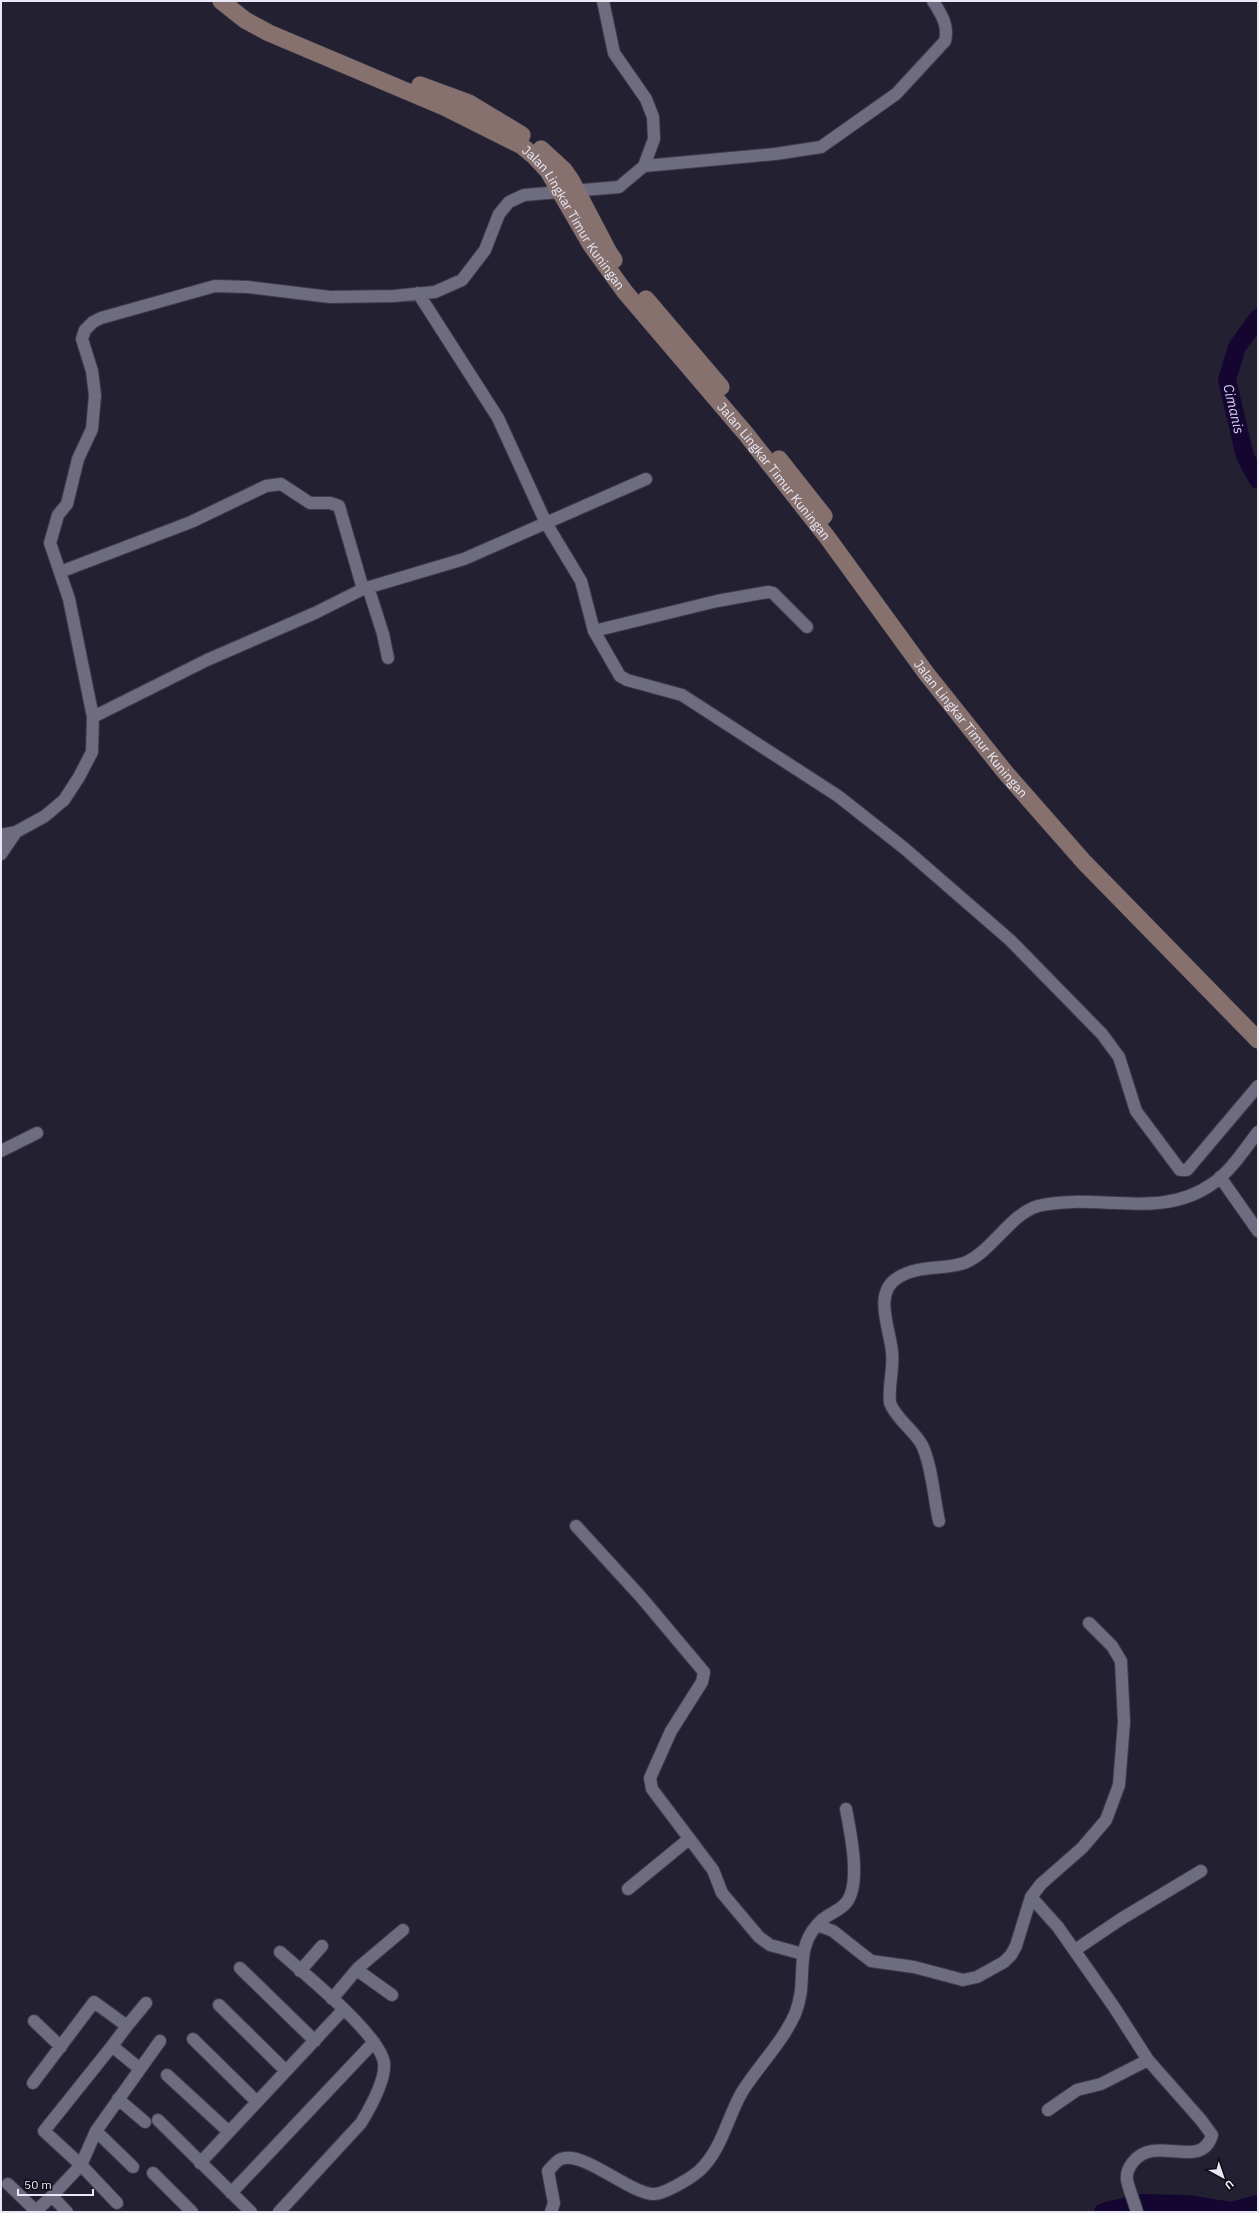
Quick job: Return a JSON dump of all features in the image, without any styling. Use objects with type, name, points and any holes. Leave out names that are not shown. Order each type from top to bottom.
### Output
[{"type":"main road","name":"Jalan Lingkar Timur Kuningan","points":[[221,1],[245,20],[269,33],[444,107],[522,146],[548,171],[569,192],[608,251],[631,282],[702,363],[807,494],[945,682],[1049,808],[1153,921],[1258,1025]]},
{"type":"main road","name":"Jalan Lingkar Timur Kuningan","points":[[237,1],[270,22],[340,54],[469,103],[511,127],[549,155],[564,170],[569,192],[591,246],[625,292],[729,412],[827,537],[926,673],[1005,772],[1084,862],[1258,1040]]},
{"type":"street","points":[[1,835],[16,832],[50,812],[64,800],[79,778],[92,752],[93,717],[69,599],[50,543],[58,515],[67,504],[78,459],[92,429],[95,395],[92,371],[82,339],[86,330],[93,322],[215,286],[248,287],[330,297],[435,292],[462,280],[484,250],[499,214],[509,202],[524,195],[619,187],[644,166],[654,139],[652,117],[646,99],[614,54],[603,1]]},
{"type":"street","points":[[644,166],[775,154],[821,147],[896,94],[945,41],[947,33],[944,19],[933,1]]},
{"type":"street","points":[[418,293],[498,418],[546,523],[581,581],[594,631],[620,676],[627,680],[682,695],[838,796],[904,848],[1010,940],[1102,1034],[1118,1056],[1136,1111],[1180,1170],[1187,1170],[1258,1086]]},
{"type":"street","points":[[93,717],[208,660],[315,613],[366,588],[464,559],[646,479]]},
{"type":"street","points":[[60,572],[191,522],[266,486],[281,484],[310,503],[330,503],[339,506],[366,588],[384,634],[388,658]]},
{"type":"street","points":[[594,631],[717,600],[768,592],[776,595],[807,627]]},
{"type":"street","points":[[1,854],[16,832]]},
{"type":"street","points":[[939,1521],[925,1453],[916,1436],[893,1410],[890,1403],[892,1351],[884,1307],[886,1289],[892,1281],[900,1276],[915,1271],[963,1263],[973,1258],[1022,1216],[1037,1206],[1087,1201],[1130,1204],[1166,1203],[1191,1197],[1220,1177],[1258,1132]]},
{"type":"street","points":[[1,1151],[37,1133]]},
{"type":"street","points":[[1220,1177],[1258,1230]]},
{"type":"street","points":[[576,1526],[641,1597],[704,1672],[702,1682],[671,1731],[650,1783],[689,1839],[713,1870],[722,1893],[759,1937],[770,1945],[803,1954]]},
{"type":"street","points":[[817,1925],[833,1930],[872,1961],[914,1967],[948,1977],[971,1980],[1004,1962],[1011,1955],[1016,1946],[1031,1898],[1041,1884],[1082,1848],[1106,1820],[1119,1785],[1124,1722],[1120,1661],[1112,1646],[1089,1623]]},
{"type":"street","points":[[551,2212],[554,2203],[548,2171],[562,2158],[576,2158],[640,2190],[654,2194],[675,2186],[699,2171],[722,2139],[742,2092],[780,2041],[795,2013],[803,1984],[803,1954],[809,1934],[824,1917],[844,1905],[851,1889],[855,1862],[846,1809]]},
{"type":"street","points":[[628,1889],[689,1839]]},
{"type":"street","points":[[1075,1950],[1121,1919],[1201,1871]]},
{"type":"street","points":[[1031,1898],[1058,1927],[1075,1950],[1148,2060],[1202,2120],[1212,2135],[1210,2142],[1201,2150],[1183,2153],[1165,2150],[1149,2150],[1141,2153],[1127,2171],[1127,2179],[1137,2212]]},
{"type":"street","points":[[332,2000],[371,1955],[403,1930]]},
{"type":"street","points":[[300,1971],[322,1946]]},
{"type":"street","points":[[279,2212],[355,2132],[370,2108],[384,2065],[383,2056],[374,2042],[343,2010],[280,1952]]},
{"type":"street","points":[[240,1968],[315,2040]]},
{"type":"street","points":[[357,1970],[392,1995]]},
{"type":"street","points":[[33,2083],[94,2002],[127,2026]]},
{"type":"street","points":[[117,2203],[44,2131],[146,2003]]},
{"type":"street","points":[[219,2005],[286,2071]]},
{"type":"street","points":[[200,2162],[343,2010]]},
{"type":"street","points":[[34,2022],[61,2047]]},
{"type":"street","points":[[193,2040],[256,2102]]},
{"type":"street","points":[[8,2184],[37,2211],[80,2165],[96,2131],[160,2041]]},
{"type":"street","points":[[231,2193],[374,2042]]},
{"type":"street","points":[[112,2046],[140,2068]]},
{"type":"street","points":[[1048,2110],[1077,2090],[1101,2084],[1148,2060]]},
{"type":"street","points":[[168,2075],[229,2132]]},
{"type":"street","points":[[118,2100],[144,2122]]},
{"type":"street","points":[[158,2120],[250,2212]]},
{"type":"street","points":[[96,2131],[133,2167]]},
{"type":"street","points":[[153,2173],[192,2212]]},
{"type":"street","points":[[52,2196],[68,2212]]},
{"type":"waterway","name":"Cimanis","points":[[1258,318],[1237,347],[1227,380],[1245,456],[1258,480]]},
{"type":"waterway","name":"Cimanis","points":[[1103,2212],[1140,2203],[1187,2204],[1231,2211],[1258,2204]]}]
